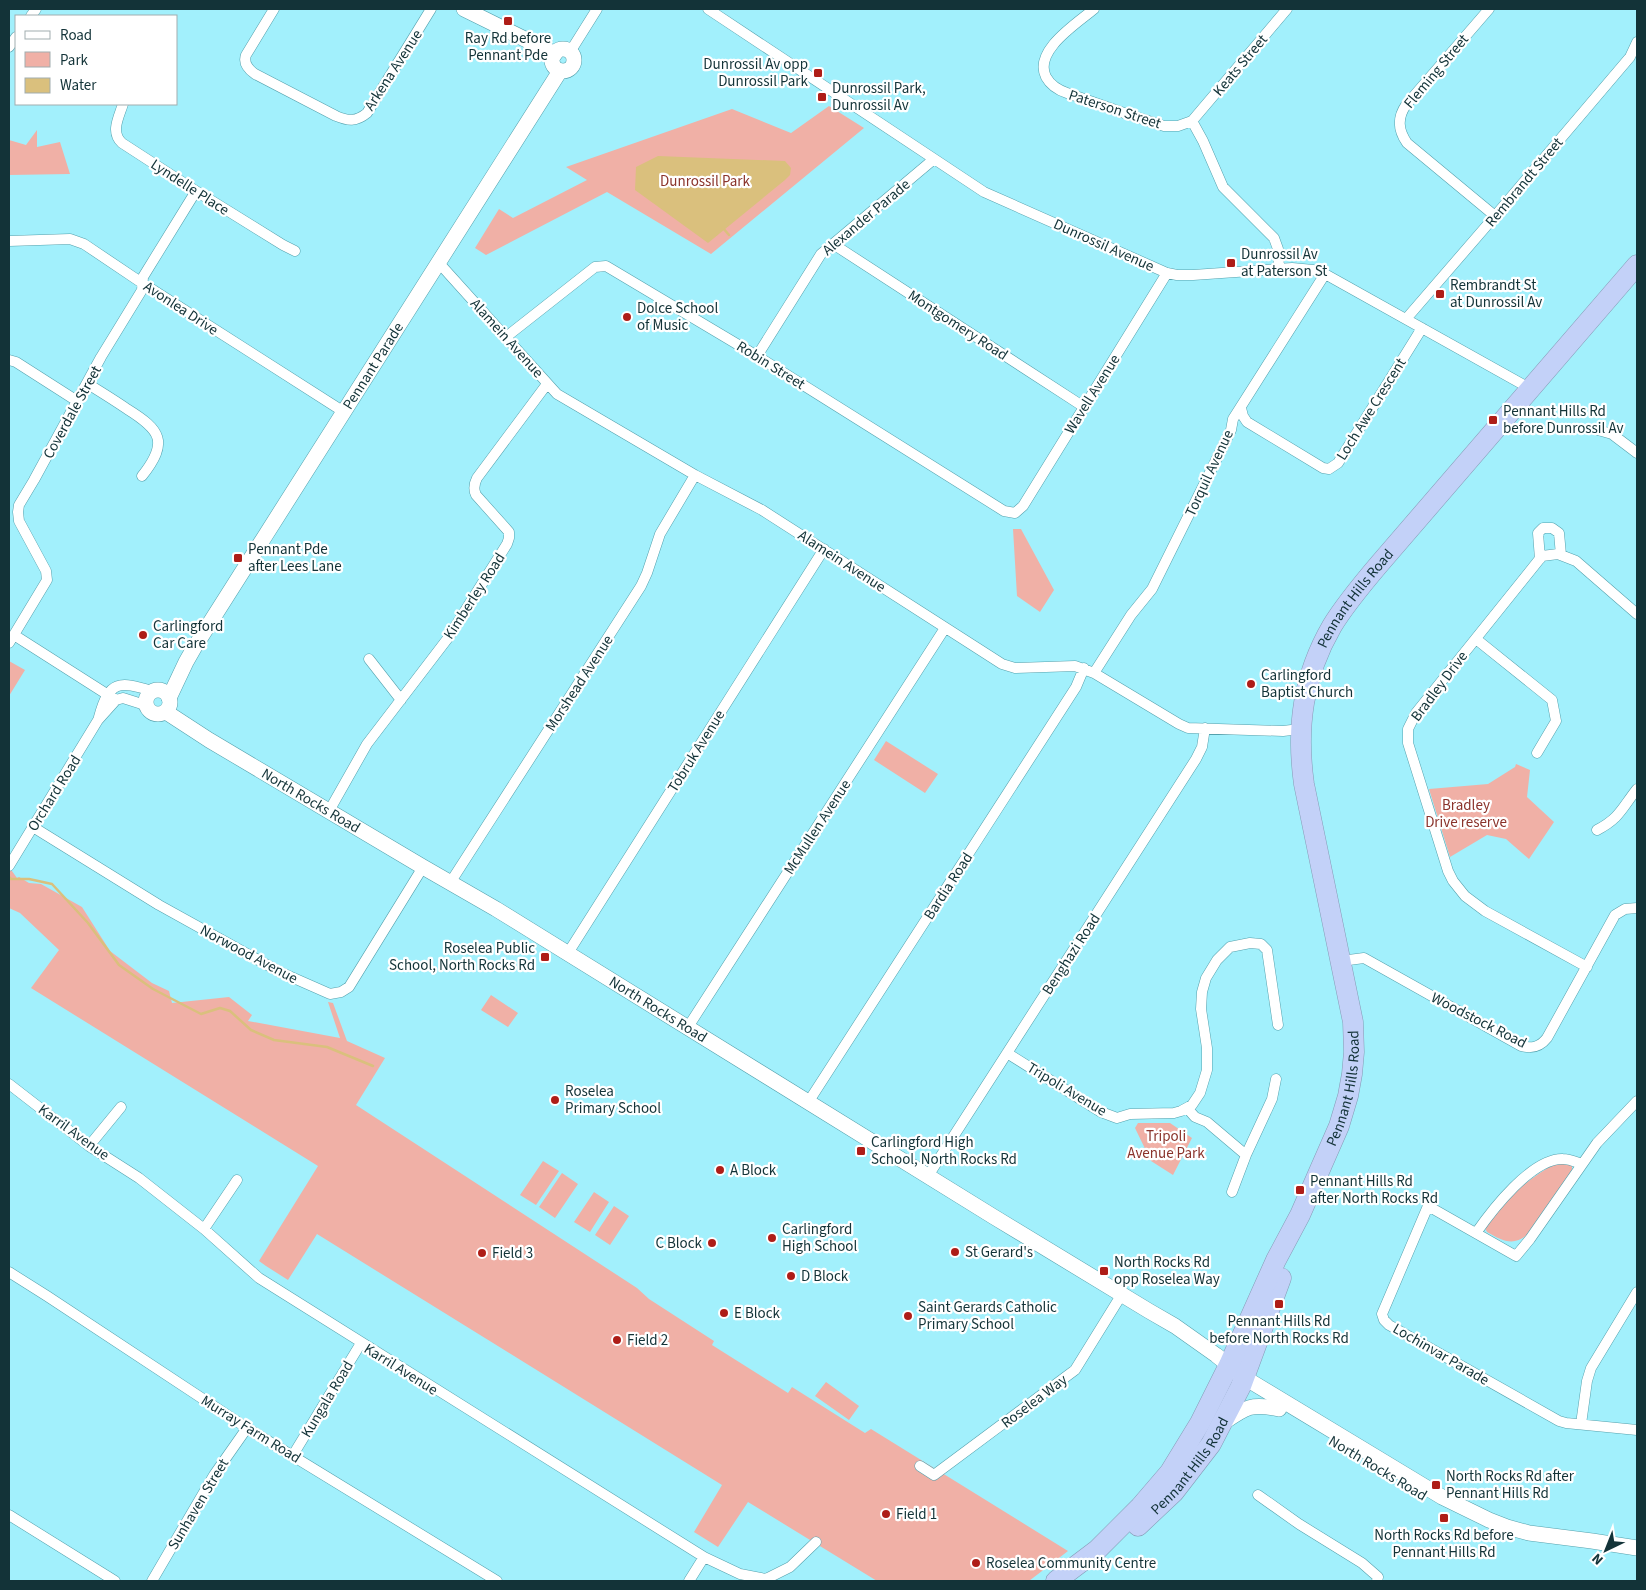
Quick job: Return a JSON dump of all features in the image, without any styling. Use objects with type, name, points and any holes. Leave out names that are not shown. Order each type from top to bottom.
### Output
[{"type":"highway","name":"Pennant Hills Road","points":[[1097,1550],[1140,1507],[1170,1472],[1200,1423],[1227,1369],[1276,1260],[1300,1215],[1339,1126],[1348,1096],[1354,1052],[1353,1022],[1342,961],[1304,784],[1300,752],[1300,729],[1309,679],[1321,648],[1337,619],[1381,562],[1637,265]]},
{"type":"highway","name":"Pennant Hills Road","points":[[1056,1581],[1097,1550],[1139,1525],[1174,1492],[1211,1444],[1243,1382],[1287,1261],[1300,1215]]},
{"type":"street","name":"Arkena Avenue","points":[[274,9],[246,55],[245,62],[248,69],[254,74],[347,120],[361,118],[367,112],[432,9]]},
{"type":"street","points":[[464,9],[555,54]]},
{"type":"street","points":[[570,52],[597,9]]},
{"type":"street","name":"Dunrossil Avenue","points":[[708,9],[984,192],[1167,273],[1193,275],[1303,268],[1325,274],[1531,389]]},
{"type":"street","name":"Paterson Street","points":[[1094,9],[1054,43],[1048,51],[1043,61],[1044,69],[1047,78],[1053,86],[1058,90],[1164,126],[1178,126],[1192,121]]},
{"type":"street","name":"Keats Street","points":[[1192,121],[1287,9]]},
{"type":"street","name":"Fleming Street","points":[[1488,9],[1406,104],[1400,116],[1400,127],[1407,143],[1496,216]]},
{"type":"street","name":"Rembrandt Street","points":[[1406,319],[1630,57],[1637,42]]},
{"type":"street","points":[[560,50],[570,52],[574,57],[574,64],[567,71],[560,71],[553,64],[555,54],[560,50]]},
{"type":"street","name":"Pennant Parade","points":[[158,699],[186,662],[560,71]]},
{"type":"street","name":"Lyndelle Place","points":[[123,105],[116,128],[119,140],[283,246],[295,251]]},
{"type":"street","points":[[1192,121],[1223,187],[1274,238],[1278,248],[1280,268]]},
{"type":"street","name":"Alexander Parade","points":[[757,356],[821,254],[934,160]]},
{"type":"street","name":"Coverdale Street","points":[[11,639],[47,580],[46,571],[19,521],[18,508],[107,348],[142,290],[143,277],[196,191]]},
{"type":"street","name":"Avonlea Drive","points":[[9,241],[70,239],[84,244],[344,412]]},
{"type":"street","name":"Montgomery Road","points":[[833,244],[1084,407]]},
{"type":"street","name":"Alamein Avenue","points":[[439,263],[557,394],[695,475],[762,510],[1006,666],[1015,668],[1075,666],[1084,668],[1188,728],[1283,731],[1300,729]]},
{"type":"street","name":"Robin Street","points":[[506,337],[595,267],[606,266],[757,356],[1004,511],[1015,512]]},
{"type":"street","name":"Wavell Avenue","points":[[1015,512],[1024,506],[1167,273]]},
{"type":"street","name":"Torquil Avenue","points":[[1094,673],[1131,615],[1152,589],[1231,430],[1233,419],[1325,274]]},
{"type":"street","name":"Loch Awe Crescent","points":[[1241,408],[1247,422],[1323,468],[1329,469],[1338,463],[1422,328]]},
{"type":"street","points":[[9,360],[16,362],[77,401]]},
{"type":"street","points":[[88,384],[145,420],[154,429],[158,443],[157,452],[153,462],[142,476]]},
{"type":"street","name":"Kimberley Road","points":[[329,811],[366,746],[451,634],[507,544],[509,532],[476,495],[474,484],[547,384]]},
{"type":"street","points":[[1598,430],[1612,434],[1637,453]]},
{"type":"street","name":"Morshead Avenue","points":[[450,883],[641,586],[660,534],[695,475]]},
{"type":"street","points":[[1540,559],[1538,533],[1543,528],[1552,528],[1559,533],[1561,555]]},
{"type":"street","name":"Tobruk Avenue","points":[[568,953],[824,549]]},
{"type":"street","points":[[1540,559],[1542,556],[1558,554],[1576,561],[1637,614]]},
{"type":"street","name":"Bradley Drive","points":[[1540,559],[1416,713],[1410,724],[1408,743],[1448,871],[1459,890],[1485,911],[1587,967]]},
{"type":"street","name":"McMullen Avenue","points":[[688,1027],[945,628]]},
{"type":"street","name":"North Rocks Road","points":[[11,639],[112,697],[158,699]]},
{"type":"street","points":[[1476,639],[1552,700],[1556,720],[1537,753]]},
{"type":"street","points":[[369,659],[400,700]]},
{"type":"street","name":"Bardia Road","points":[[809,1101],[1076,687],[1084,668]]},
{"type":"street","name":"North Rocks Road","points":[[112,697],[114,688],[120,685],[130,685],[158,699],[209,740],[568,953],[928,1176],[1176,1326],[1243,1382],[1279,1409],[1438,1504],[1489,1531],[1526,1541],[1596,1550],[1637,1550]]},
{"type":"street","name":"Orchard Road","points":[[9,866],[112,697]]},
{"type":"street","name":"Benghazi Road","points":[[928,1176],[1196,759],[1202,747],[1205,728]]},
{"type":"street","points":[[1597,830],[1610,823],[1616,817],[1637,789]]},
{"type":"street","name":"Norwood Avenue","points":[[33,827],[145,897],[220,940],[280,972],[330,994],[341,992],[349,987],[423,867]]},
{"type":"street","name":"Woodstock Road","points":[[1342,961],[1364,958],[1521,1046],[1529,1048],[1539,1046],[1547,1038],[1616,916],[1625,909],[1637,908]]},
{"type":"street","points":[[1246,1155],[1207,1122],[1195,1117],[1187,1108],[1192,1105],[1200,1093],[1206,1070],[1207,1048],[1201,1009],[1204,984],[1212,966],[1230,947],[1257,943],[1266,948],[1278,1025]]},
{"type":"street","name":"Tripoli Avenue","points":[[1007,1053],[1112,1117],[1117,1118],[1130,1114],[1174,1112],[1187,1108]]},
{"type":"street","points":[[1232,1192],[1246,1155],[1272,1099],[1276,1079]]},
{"type":"street","name":"Karril Avenue","points":[[9,1084],[89,1146],[139,1178],[204,1229],[259,1278],[704,1557],[740,1574],[766,1579],[790,1567],[816,1542]]},
{"type":"street","name":"Lochinvar Parade","points":[[1637,1101],[1597,1143],[1516,1256],[1428,1206],[1382,1314],[1384,1320],[1389,1324],[1559,1421],[1637,1430]]},
{"type":"street","points":[[89,1146],[121,1107]]},
{"type":"street","points":[[1476,1234],[1500,1201],[1541,1165],[1552,1160],[1564,1158],[1582,1164]]},
{"type":"street","points":[[204,1229],[237,1180]]},
{"type":"street","name":"Murray Farm Road","points":[[9,1272],[247,1428],[497,1581]]},
{"type":"street","points":[[1581,1424],[1587,1381],[1591,1368],[1637,1292]]},
{"type":"street","name":"Roselea Way","points":[[920,1466],[934,1475],[1074,1370],[1122,1294]]},
{"type":"street","name":"Kungala Road","points":[[293,1455],[361,1343]]},
{"type":"street","name":"North Rocks Road","points":[[1243,1382],[1442,1497],[1489,1520],[1529,1533],[1592,1540],[1637,1550]]},
{"type":"street","points":[[1222,1424],[1250,1407],[1261,1405],[1279,1409]]},
{"type":"street","name":"Sunhaven Street","points":[[152,1581],[214,1474],[247,1428]]},
{"type":"street","points":[[1258,1495],[1299,1524],[1362,1563],[1378,1578],[1377,1581]]},
{"type":"street","points":[[9,1515],[116,1581]]},
{"type":"street","points":[[689,1581],[704,1557]]},
{"type":"green space","name":"Dunrossil Park","points":[[829,106],[864,128],[711,254],[607,192],[486,255],[475,248],[499,209],[513,218],[587,180],[566,167],[732,109],[791,133]]},
{"type":"green space","points":[[37,130],[37,147],[60,142],[70,174],[9,175],[9,140],[26,145]]},
{"type":"green space","points":[[1013,529],[1021,529],[1054,590],[1040,612],[1017,596]]},
{"type":"green space","points":[[9,661],[25,670],[9,696]]},
{"type":"green space","points":[[886,741],[938,774],[925,793],[874,760]]},
{"type":"green space","name":"Bradley Drive reserve","points":[[1516,764],[1530,770],[1527,797],[1554,822],[1529,859],[1506,839],[1487,835],[1450,857],[1429,789],[1488,784],[1515,767]]},
{"type":"green space","points":[[9,867],[17,878],[19,877],[29,883],[41,884],[82,907],[110,951],[152,983],[169,991],[172,1003],[229,997],[252,1015],[248,1021],[340,1038],[328,1002],[333,1003],[347,1041],[385,1058],[356,1105],[637,1288],[649,1299],[714,1341],[712,1345],[788,1393],[792,1387],[865,1433],[871,1429],[1068,1551],[1029,1581],[877,1581],[748,1502],[718,1547],[694,1532],[722,1485],[317,1234],[288,1280],[266,1266],[259,1261],[318,1166],[31,988],[59,950],[20,913],[9,908]]},
{"type":"green space","points":[[491,995],[518,1013],[508,1027],[481,1010]]},
{"type":"green space","name":"Tripoli Avenue Park","points":[[1138,1123],[1170,1123],[1192,1138],[1173,1175],[1151,1161],[1135,1128]]},
{"type":"green space","points":[[543,1161],[559,1171],[536,1205],[520,1195]]},
{"type":"green space","points":[[1556,1163],[1572,1165],[1572,1171],[1527,1235],[1517,1241],[1507,1241],[1487,1232],[1485,1228],[1508,1199],[1535,1176]]},
{"type":"green space","points":[[562,1173],[578,1184],[555,1218],[539,1207]]},
{"type":"green space","points":[[594,1192],[609,1202],[590,1232],[574,1222]]},
{"type":"green space","points":[[614,1206],[629,1216],[610,1245],[595,1235]]},
{"type":"green space","points":[[826,1382],[859,1406],[849,1420],[815,1396]]},
{"type":"water","points":[[658,156],[785,161],[791,168],[790,175],[785,180],[708,243],[635,190],[636,167]]},
{"type":"waterway","points":[[723,228],[729,235]]},
{"type":"waterway","points":[[9,877],[11,879],[29,879],[52,884],[88,923],[119,965],[153,989],[201,1014],[220,1008],[230,1011],[251,1030],[274,1040],[327,1047],[373,1066]]},
{"type":"place","name":"Ray Rd before Pennant Pde","points":[[508,21]]},
{"type":"place","name":"Dunrossil Av opp Dunrossil Park","points":[[818,73]]},
{"type":"place","name":"Dunrossil Park, Dunrossil Av","points":[[822,97]]},
{"type":"place","name":"Dunrossil Av at Paterson St","points":[[1231,263]]},
{"type":"place","name":"Rembrandt St at Dunrossil Av","points":[[1440,294]]},
{"type":"place","name":"Dolce School of Music","points":[[627,317]]},
{"type":"place","name":"Pennant Hills Rd before Dunrossil Av","points":[[1493,420]]},
{"type":"place","name":"Pennant Pde after Lees Lane","points":[[238,558]]},
{"type":"place","name":"Carlingford Car Care","points":[[143,635]]},
{"type":"place","name":"Carlingford Baptist Church","points":[[1251,684]]},
{"type":"place","name":"Roselea Public School, North Rocks Rd","points":[[545,957]]},
{"type":"place","name":"Roselea Primary School","points":[[555,1100]]},
{"type":"place","name":"Carlingford High School, North Rocks Rd","points":[[861,1151]]},
{"type":"place","name":"A Block","points":[[720,1170]]},
{"type":"place","name":"Pennant Hills Rd after North Rocks Rd","points":[[1300,1190]]},
{"type":"place","name":"Carlingford High School","points":[[772,1238]]},
{"type":"place","name":"C Block","points":[[712,1243]]},
{"type":"place","name":"St Gerard's","points":[[955,1252]]},
{"type":"place","name":"Field 3","points":[[482,1253]]},
{"type":"place","name":"North Rocks Rd opp Roselea Way","points":[[1104,1271]]},
{"type":"place","name":"D Block","points":[[791,1276]]},
{"type":"place","name":"Pennant Hills Rd before North Rocks Rd","points":[[1279,1304]]},
{"type":"place","name":"E Block","points":[[724,1313]]},
{"type":"place","name":"Saint Gerards Catholic Primary School","points":[[908,1316]]},
{"type":"place","name":"Field 2","points":[[617,1340]]},
{"type":"place","name":"North Rocks Rd after Pennant Hills Rd","points":[[1436,1485]]},
{"type":"place","name":"Field 1","points":[[886,1514]]},
{"type":"place","name":"North Rocks Rd before Pennant Hills Rd","points":[[1444,1518]]},
{"type":"place","name":"Roselea Community Centre","points":[[976,1563]]}]
